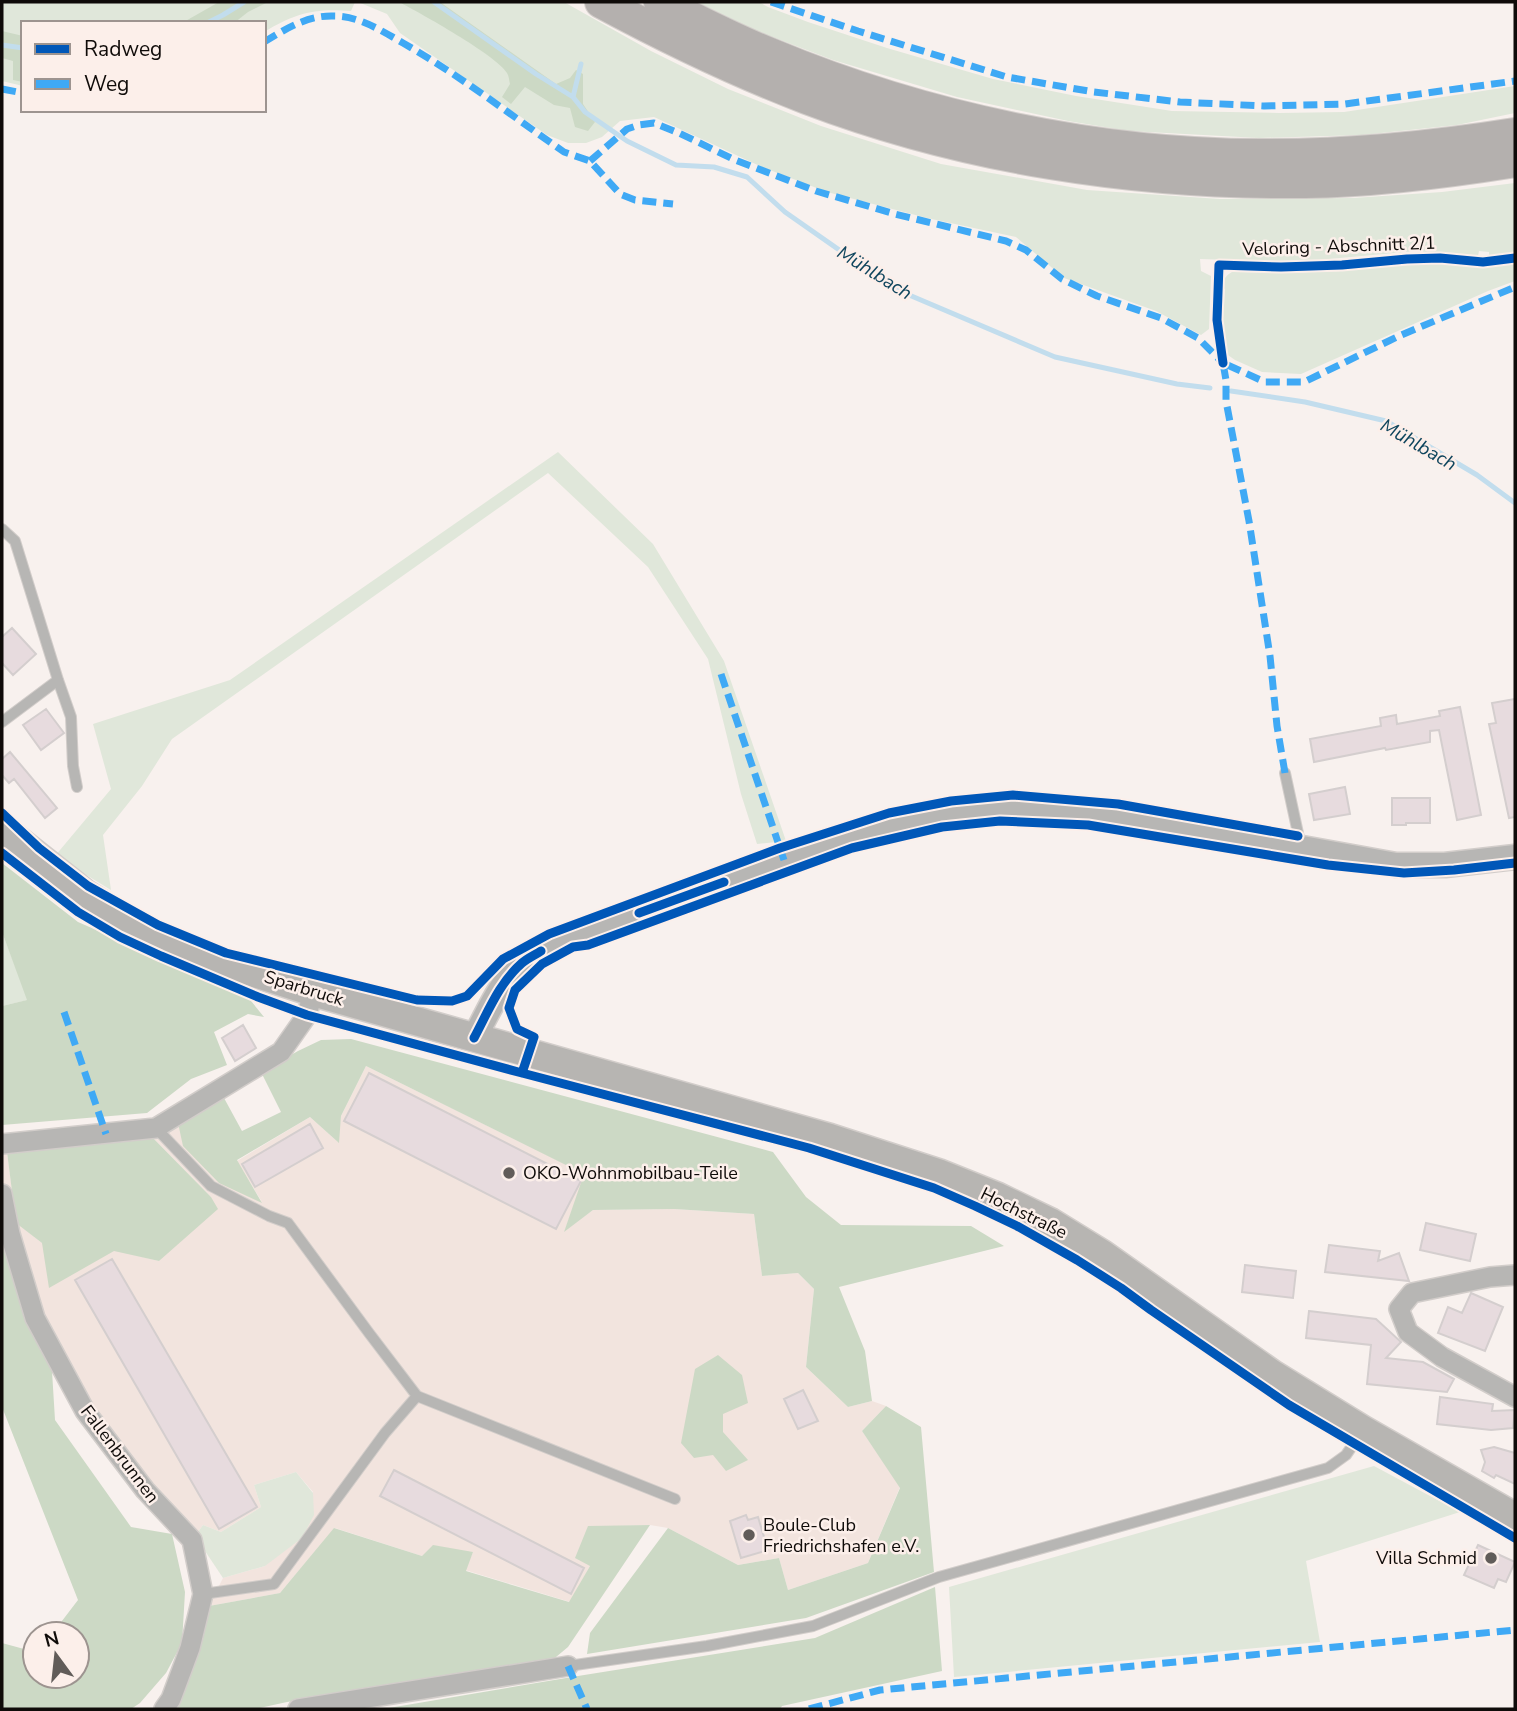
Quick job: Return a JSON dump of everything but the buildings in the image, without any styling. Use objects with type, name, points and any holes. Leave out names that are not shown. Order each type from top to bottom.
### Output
[{"type":"highway","points":[[601,2],[704,55],[810,99],[923,136],[1017,157],[1135,176],[1259,182],[1360,180],[1439,173],[1515,161]]},
{"type":"highway","points":[[660,2],[725,35],[857,86],[949,114],[1057,137],[1151,149],[1264,155],[1362,152],[1515,134]]},
{"type":"main road","name":"Sparbruck","points":[[2,828],[84,893],[139,927],[182,947],[313,992],[474,1038]]},
{"type":"main road","name":"Hochstraße","points":[[474,1038],[830,1138],[938,1173],[998,1198],[1050,1222],[1102,1254],[1272,1374],[1363,1430],[1515,1517]]},
{"type":"street","points":[[474,1038],[502,987],[523,962],[549,946],[848,836],[929,815],[1001,807],[1067,809],[1125,816],[1396,865],[1445,865],[1515,857]]},
{"type":"street","points":[[2,1144],[156,1128],[281,1052],[307,1015],[313,992]]},
{"type":"street","name":"Fallenbrunnen","points":[[2,1194],[10,1234],[34,1318],[85,1411],[145,1490],[192,1540],[203,1594],[190,1648],[171,1699],[164,1709]]},
{"type":"street","points":[[1515,1275],[1490,1277],[1412,1293],[1399,1309],[1408,1332],[1442,1357],[1515,1397]]},
{"type":"street","points":[[298,1709],[568,1666]]},
{"type":"lane","points":[[2,529],[15,541],[71,717],[73,766],[77,786]]},
{"type":"lane","points":[[2,722],[58,680]]},
{"type":"lane","points":[[1284,772],[1301,848]]},
{"type":"lane","points":[[156,1128],[211,1186],[288,1223],[417,1396],[675,1499]]},
{"type":"lane","points":[[203,1594],[274,1584],[385,1433],[417,1396]]},
{"type":"lane","points":[[568,1666],[707,1646],[813,1626],[939,1577],[1328,1468],[1346,1455],[1363,1430]]},
{"type":"shaded area","points":[[2,2],[355,2],[351,11],[326,10],[306,13],[266,31],[266,21],[21,21],[21,86],[2,81]]},
{"type":"shaded area","points":[[358,2],[564,2],[651,51],[728,89],[821,126],[941,164],[1087,190],[1220,199],[1353,198],[1442,192],[1515,183],[1515,252],[1489,257],[1489,252],[1479,251],[1478,256],[1416,251],[1297,262],[1200,259],[1201,271],[1211,276],[1209,329],[1201,335],[1156,311],[1064,278],[1016,237],[927,218],[827,192],[762,167],[654,117],[620,121],[602,137],[586,143],[568,143],[547,135],[400,33],[387,14]]},
{"type":"shaded area","points":[[697,2],[759,2],[808,22],[887,48],[993,79],[1076,96],[1172,111],[1344,112],[1515,86],[1515,113],[1457,125],[1362,135],[1259,138],[1129,131],[957,97],[833,60],[757,31]]},
{"type":"shaded area","points":[[1515,262],[1515,281],[1301,374],[1262,372],[1225,353],[1221,307],[1224,305],[1225,289],[1222,288],[1225,278],[1232,272],[1298,273],[1400,263],[1482,267]]},
{"type":"shaded area","points":[[558,452],[653,544],[724,661],[786,841],[757,844],[741,794],[708,659],[648,567],[548,473],[172,739],[142,786],[103,835],[111,890],[55,856],[111,789],[93,724],[230,680]]},
{"type":"shaded area","points":[[2,932],[28,1000],[2,1006]]},
{"type":"shaded area","points":[[366,1066],[585,1174],[565,1230],[593,1210],[674,1209],[754,1214],[762,1276],[798,1273],[814,1289],[806,1367],[848,1407],[872,1401],[886,1406],[862,1431],[900,1487],[868,1563],[788,1590],[779,1558],[738,1565],[668,1528],[650,1525],[588,1527],[590,1566],[570,1602],[465,1570],[473,1552],[422,1556],[335,1528],[280,1593],[209,1606],[223,1578],[265,1566],[313,1492],[296,1472],[254,1485],[261,1507],[221,1532],[203,1525],[195,1536],[172,1534],[52,1371],[23,1311],[2,1236],[2,1155],[7,1152],[16,1222],[42,1243],[114,1250],[159,1261],[211,1197],[153,1138],[178,1123],[262,1202],[237,1161],[310,1117],[338,1142],[341,1116]]},
{"type":"shaded area","points":[[1374,1466],[1460,1512],[1306,1561],[1320,1642],[954,1677],[949,1587]]},
{"type":"shaded area","points":[[296,1472],[313,1493],[314,1515],[302,1538],[265,1566],[223,1578],[195,1536],[203,1525],[221,1532],[261,1507],[254,1485]]},
{"type":"green space","points":[[219,2],[268,2],[237,21],[186,21]]},
{"type":"green space","points":[[399,2],[440,2],[556,84],[570,78],[576,70],[583,74],[583,104],[595,122],[588,131],[575,127],[570,108],[554,105],[525,87],[511,104],[502,97],[510,84],[508,74],[500,65],[457,35]]},
{"type":"green space","points":[[2,31],[21,36],[21,82],[13,80],[13,61],[2,58]]},
{"type":"green space","points":[[2,863],[78,922],[247,996],[264,1017],[248,1014],[214,1032],[227,1065],[191,1079],[147,1113],[2,1125],[2,1006],[27,1000],[2,932]]},
{"type":"green space","points":[[351,1039],[773,1152],[806,1197],[841,1225],[971,1226],[1004,1246],[839,1287],[865,1351],[872,1401],[848,1407],[806,1367],[814,1289],[798,1273],[762,1276],[754,1214],[674,1209],[593,1210],[564,1232],[584,1174],[366,1066],[341,1116],[339,1143],[310,1117],[237,1160],[262,1203],[219,1183],[183,1146],[178,1123],[224,1098],[242,1131],[281,1112],[261,1072],[321,1040]]},
{"type":"green space","points":[[153,1138],[211,1197],[218,1209],[159,1261],[114,1251],[49,1288],[42,1243],[16,1223],[7,1152]]},
{"type":"green space","points":[[2,1236],[23,1311],[52,1371],[55,1420],[131,1527],[172,1534],[185,1592],[182,1643],[166,1673],[140,1703],[131,1709],[2,1709],[2,1643],[21,1648],[21,1690],[91,1690],[91,1620],[63,1620],[78,1600],[2,1407]]},
{"type":"green space","points":[[718,1355],[742,1375],[748,1403],[723,1414],[723,1432],[748,1460],[726,1471],[713,1455],[694,1458],[681,1443],[695,1369]]},
{"type":"green space","points":[[886,1406],[921,1427],[934,1572],[806,1618],[587,1654],[590,1633],[668,1528],[738,1565],[779,1558],[788,1590],[868,1563],[900,1488],[862,1431]]},
{"type":"green space","points":[[650,1525],[568,1647],[550,1662],[255,1709],[176,1709],[184,1691],[209,1606],[280,1593],[334,1528],[422,1556],[433,1545],[473,1552],[466,1571],[569,1602],[590,1566],[575,1558],[588,1526]]},
{"type":"green space","points":[[935,1587],[942,1671],[782,1706],[780,1709],[383,1709],[815,1638]]},
{"type":"waterway","name":"Mühlbach","points":[[211,21],[244,2]]},
{"type":"waterway","name":"Mühlbach","points":[[434,2],[573,97],[585,112],[627,141],[676,165],[714,167],[747,177],[785,212],[895,289],[1055,357],[1177,384],[1210,388]]},
{"type":"waterway","name":"Mühlbach","points":[[2,45],[21,48]]},
{"type":"waterway","name":"Mühlbach","points":[[573,97],[581,64]]},
{"type":"waterway","name":"Mühlbach","points":[[1231,391],[1305,402],[1386,421],[1477,475],[1515,503]]},
{"type":"marked path","points":[[771,2],[1007,77],[1094,92],[1180,102],[1264,106],[1345,104],[1515,81]]},
{"type":"marked path","points":[[266,41],[297,24],[324,16],[361,21],[424,55],[564,152],[590,161],[620,194],[635,200],[673,204]]},
{"type":"marked path","points":[[2,89],[21,93]]},
{"type":"marked path","points":[[590,161],[627,129],[654,123],[735,160],[816,191],[895,214],[1006,241],[1026,250],[1062,279],[1097,296],[1161,318],[1198,338],[1223,363]]},
{"type":"marked path","points":[[1285,773],[1249,521],[1226,401],[1223,363],[1265,382],[1304,382],[1399,336],[1515,287]]},
{"type":"marked path","points":[[721,674],[784,860]]},
{"type":"marked path","points":[[64,1012],[106,1134]]},
{"type":"marked path","points":[[809,1709],[880,1690],[1515,1630]]},
{"type":"marked path","points":[[568,1666],[587,1709]]},
{"type":"cycle path","name":"Veloring - Abschnitt 2/1","points":[[1223,363],[1217,320],[1219,265],[1281,267],[1407,259],[1440,258],[1483,262],[1515,258]]},
{"type":"cycle path","points":[[2,813],[39,848],[88,886],[158,925],[226,953],[417,1000],[452,1001],[467,996],[503,959],[549,934],[780,848],[889,813],[951,801],[1013,795],[1118,804],[1298,836]]},
{"type":"cycle path","points":[[522,1073],[534,1037],[517,1029],[509,1008],[515,990],[542,964],[573,947],[588,945],[852,848],[942,827],[1000,821],[1088,825],[1328,865],[1404,873],[1515,863]]},
{"type":"cycle path","points":[[2,853],[78,912],[120,937],[258,997],[307,1015],[809,1148],[934,1188],[975,1206],[1077,1260],[1289,1405],[1515,1538]]},
{"type":"cycle path","points":[[639,913],[724,882]]},
{"type":"cycle path","points":[[474,1038],[507,980],[522,963],[541,951]]},
{"type":"place","name":"OKO-Wohnmobilbau-Teile","points":[[509,1173]]},
{"type":"place","name":"Boule-Club Friedrichshafen e.V.","points":[[749,1535]]},
{"type":"place","name":"Villa Schmid","points":[[1491,1558]]}]
